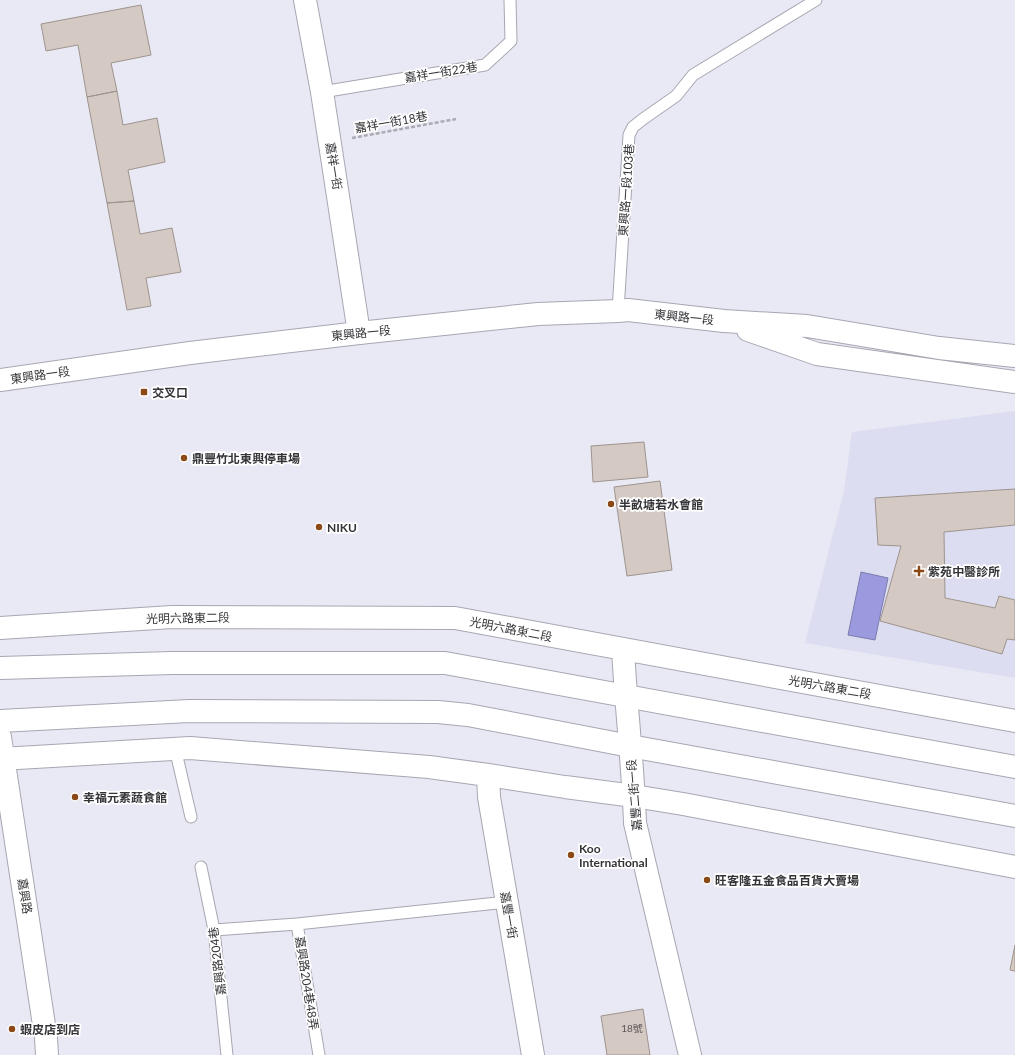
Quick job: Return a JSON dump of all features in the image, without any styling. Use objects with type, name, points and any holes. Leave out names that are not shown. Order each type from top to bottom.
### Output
[{"type":"street","name":"嘉祥一街","points":[[305,0],[322,92],[359,332]]},
{"type":"street","name":"東興路一段","points":[[0,380],[190,353],[359,332],[538,314],[628,310],[724,321],[807,326],[939,348],[1015,356]]},
{"type":"street","name":"東興路一段","points":[[724,321],[817,354],[1015,382]]},
{"type":"street","name":"光明六路東二段","points":[[0,628],[172,617],[455,618],[1015,721]]},
{"type":"street","name":"嘉豐二街一段","points":[[623,649],[625,696],[635,823],[690,1055]]},
{"type":"street","points":[[0,668],[172,663],[445,663],[1015,767]]},
{"type":"street","points":[[0,722],[189,710],[438,712],[468,716],[1015,816]]},
{"type":"street","name":"嘉興路","points":[[0,737],[2,759],[45,1030],[47,1055]]},
{"type":"street","points":[[2,759],[190,748],[430,767],[684,804],[1015,867]]},
{"type":"street","name":"嘉豐一街","points":[[488,775],[490,797],[533,1055]]},
{"type":"lane","name":"嘉祥一街22巷","points":[[322,92],[485,65],[511,41],[510,0]]},
{"type":"lane","name":"東興路一段103巷","points":[[618,311],[629,135],[633,127],[676,96],[693,76],[816,0]]},
{"type":"lane","points":[[175,748],[191,817]]},
{"type":"lane","name":"嘉興路204巷","points":[[201,867],[214,930],[227,1055]]},
{"type":"lane","points":[[297,924],[507,902]]},
{"type":"lane","name":"嘉興路204巷48弄","points":[[214,930],[297,924],[319,1055]]},
{"type":"path","name":"嘉祥一街18巷","points":[[330,142],[456,119]]},
{"type":"shaded area","points":[[1015,411],[1015,678],[805,643],[844,491],[852,432]]},
{"type":"water","points":[[861,572],[888,578],[875,640],[848,635]]},
{"type":"building","points":[[141,5],[151,55],[111,63],[117,91],[87,97],[78,45],[46,51],[41,24]]},
{"type":"building","points":[[117,91],[123,125],[157,118],[165,162],[128,170],[134,201],[107,203],[87,97]]},
{"type":"building","points":[[134,201],[140,234],[172,228],[181,272],[146,278],[151,306],[127,310],[107,203]]},
{"type":"building","points":[[644,442],[648,477],[593,482],[591,446]]},
{"type":"building","points":[[660,481],[672,570],[627,576],[614,487]]},
{"type":"building","name":"紫苑中醫診所","points":[[1015,489],[1015,525],[944,532],[945,598],[995,608],[999,596],[1015,600],[1015,640],[1007,639],[1002,654],[880,621],[901,546],[878,545],[875,498]]},
{"type":"building","points":[[1015,945],[1015,971],[1010,970]]},
{"type":"building","points":[[643,1009],[650,1055],[607,1055],[601,1016]]},
{"type":"place","name":"交叉口","points":[[144,392]]},
{"type":"place","name":"鼎豐竹北東興停車場","points":[[184,458]]},
{"type":"place","name":"半畝塘若水會館","points":[[611,504]]},
{"type":"place","name":"NIKU","points":[[319,527]]},
{"type":"place","name":"紫苑中醫診所","points":[[919,571]]},
{"type":"place","name":"幸福元素蔬食館","points":[[75,797]]},
{"type":"place","name":"Koo International","points":[[571,855]]},
{"type":"place","name":"旺客隆五金食品百貨大賣場","points":[[707,880]]},
{"type":"place","name":"蝦皮店到店","points":[[12,1029]]}]
